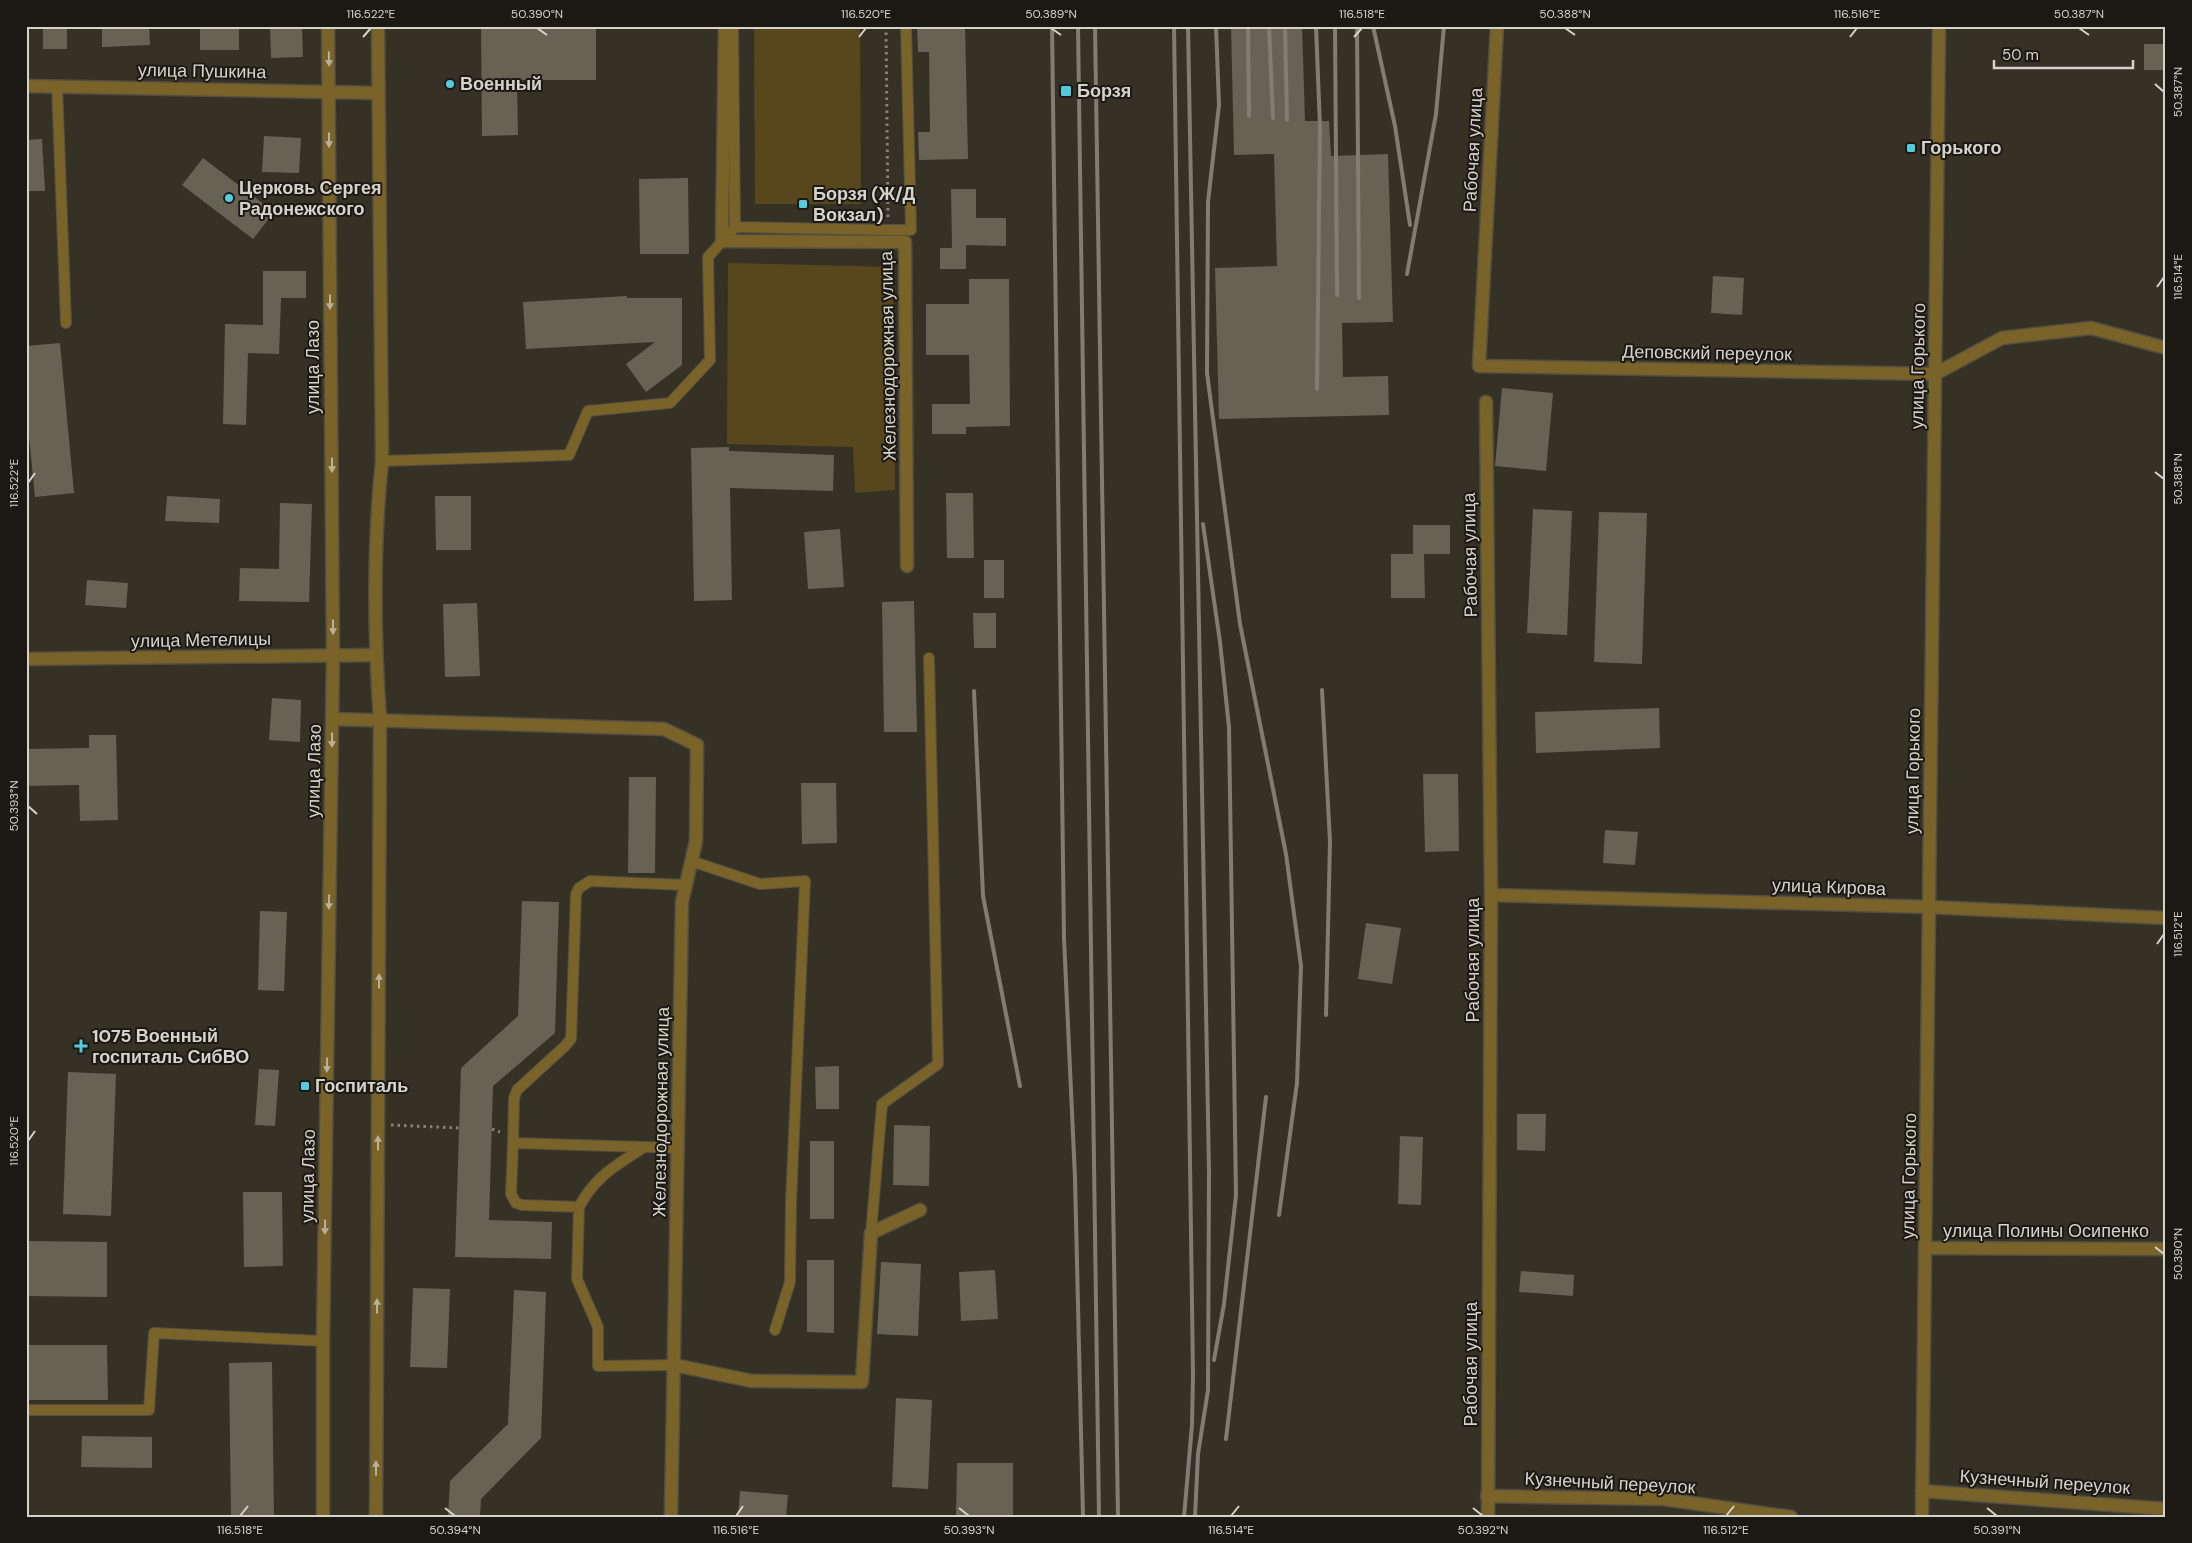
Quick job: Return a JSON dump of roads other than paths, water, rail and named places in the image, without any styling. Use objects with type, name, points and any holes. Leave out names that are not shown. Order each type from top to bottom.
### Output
[{"type":"street","name":"улица Лазо","points":[[323,1517],[323,1341],[333,656],[328,26]]},
{"type":"street","points":[[376,1517],[380,720],[374,618],[378,497],[382,460],[377,93],[378,26]]},
{"type":"street","points":[[722,241],[725,26]]},
{"type":"street","name":"Рабочая улица","points":[[1478,366],[1497,26]]},
{"type":"street","name":"улица Горького","points":[[1922,1517],[1939,26]]},
{"type":"street","name":"улица Пушкина","points":[[26,86],[377,93]]},
{"type":"street","name":"Железнодорожная улица","points":[[722,241],[905,242],[907,566]]},
{"type":"street","points":[[1935,374],[2002,338],[2091,328],[2166,348]]},
{"type":"street","name":"Деповский переулок","points":[[1478,366],[1935,374]]},
{"type":"street","name":"Рабочая улица","points":[[1486,402],[1490,895],[1488,1517]]},
{"type":"street","name":"улица Метелицы","points":[[26,659],[375,655]]},
{"type":"street","points":[[332,719],[380,720]]},
{"type":"street","name":"Железнодорожная улица","points":[[380,720],[664,729],[697,745],[696,841],[682,902],[672,1517]]},
{"type":"street","name":"улица Кирова","points":[[1490,895],[1929,907],[2166,918]]},
{"type":"street","points":[[674,1365],[752,1380],[862,1382],[871,1232],[920,1210]]},
{"type":"street","name":"улица Полины Осипенко","points":[[1926,1248],[2166,1249]]},
{"type":"street","name":"Кузнечный переулок","points":[[1922,1491],[2166,1509]]},
{"type":"street","name":"Кузнечный переулок","points":[[1487,1496],[1663,1499],[1791,1517]]},
{"type":"lane","points":[[382,460],[569,454],[588,411],[670,403],[710,360],[708,257],[735,227],[733,26]]},
{"type":"lane","points":[[735,227],[911,230],[906,26]]},
{"type":"lane","points":[[57,86],[66,323]]},
{"type":"lane","points":[[871,1232],[882,1104],[938,1064],[929,658]]},
{"type":"lane","points":[[691,861],[760,884],[805,881],[791,1202],[790,1282],[775,1330]]},
{"type":"lane","points":[[579,1207],[522,1205],[516,1203],[511,1194],[514,1098],[517,1090],[571,1039],[576,894],[579,888],[590,881],[686,885]]},
{"type":"lane","points":[[513,1142],[678,1148]]},
{"type":"lane","points":[[644,1147],[600,1176],[586,1193],[579,1207],[577,1279],[598,1327],[598,1366],[674,1365]]},
{"type":"lane","points":[[26,1410],[149,1410],[154,1332],[323,1341]]},
{"type":"railway","points":[[1052,26],[1064,938],[1075,1178],[1083,1517]]},
{"type":"railway","points":[[1078,26],[1099,1517]]},
{"type":"railway","points":[[1095,26],[1118,1517]]},
{"type":"railway","points":[[1174,26],[1193,1375],[1192,1425],[1184,1517]]},
{"type":"railway","points":[[1188,26],[1209,1172],[1208,1390],[1198,1454],[1195,1517]]},
{"type":"railway","points":[[1216,26],[1219,105],[1208,202],[1207,373],[1240,624],[1286,854],[1301,966],[1297,1083],[1279,1215]]},
{"type":"railway","points":[[1248,26],[1249,116]]},
{"type":"railway","points":[[1269,26],[1273,118]]},
{"type":"railway","points":[[1285,26],[1287,120]]},
{"type":"railway","points":[[1316,26],[1320,127],[1317,389]]},
{"type":"railway","points":[[1335,26],[1337,295]]},
{"type":"railway","points":[[1357,26],[1359,298]]},
{"type":"railway","points":[[1373,26],[1395,126],[1410,225]]},
{"type":"railway","points":[[1407,274],[1436,114],[1444,26]]},
{"type":"railway","points":[[1203,524],[1220,642],[1229,727],[1236,1195],[1224,1304],[1214,1360]]},
{"type":"railway","points":[[1322,690],[1330,842],[1326,1015]]},
{"type":"railway","points":[[974,691],[983,896],[1020,1086]]},
{"type":"railway","points":[[1226,1439],[1266,1097]]},
{"type":"place","name":"Военный","points":[[450,84]]},
{"type":"place","name":"Борзя","points":[[1066,91]]},
{"type":"place","name":"Горького","points":[[1911,148]]},
{"type":"place","name":"Церковь Сергея Радонежского","points":[[229,198]]},
{"type":"place","name":"Борзя (Ж/Д Вокзал)","points":[[803,204]]},
{"type":"place","name":"1075 Военный госпиталь СибВО","points":[[81,1046]]},
{"type":"place","name":"Госпиталь","points":[[305,1086]]}]
